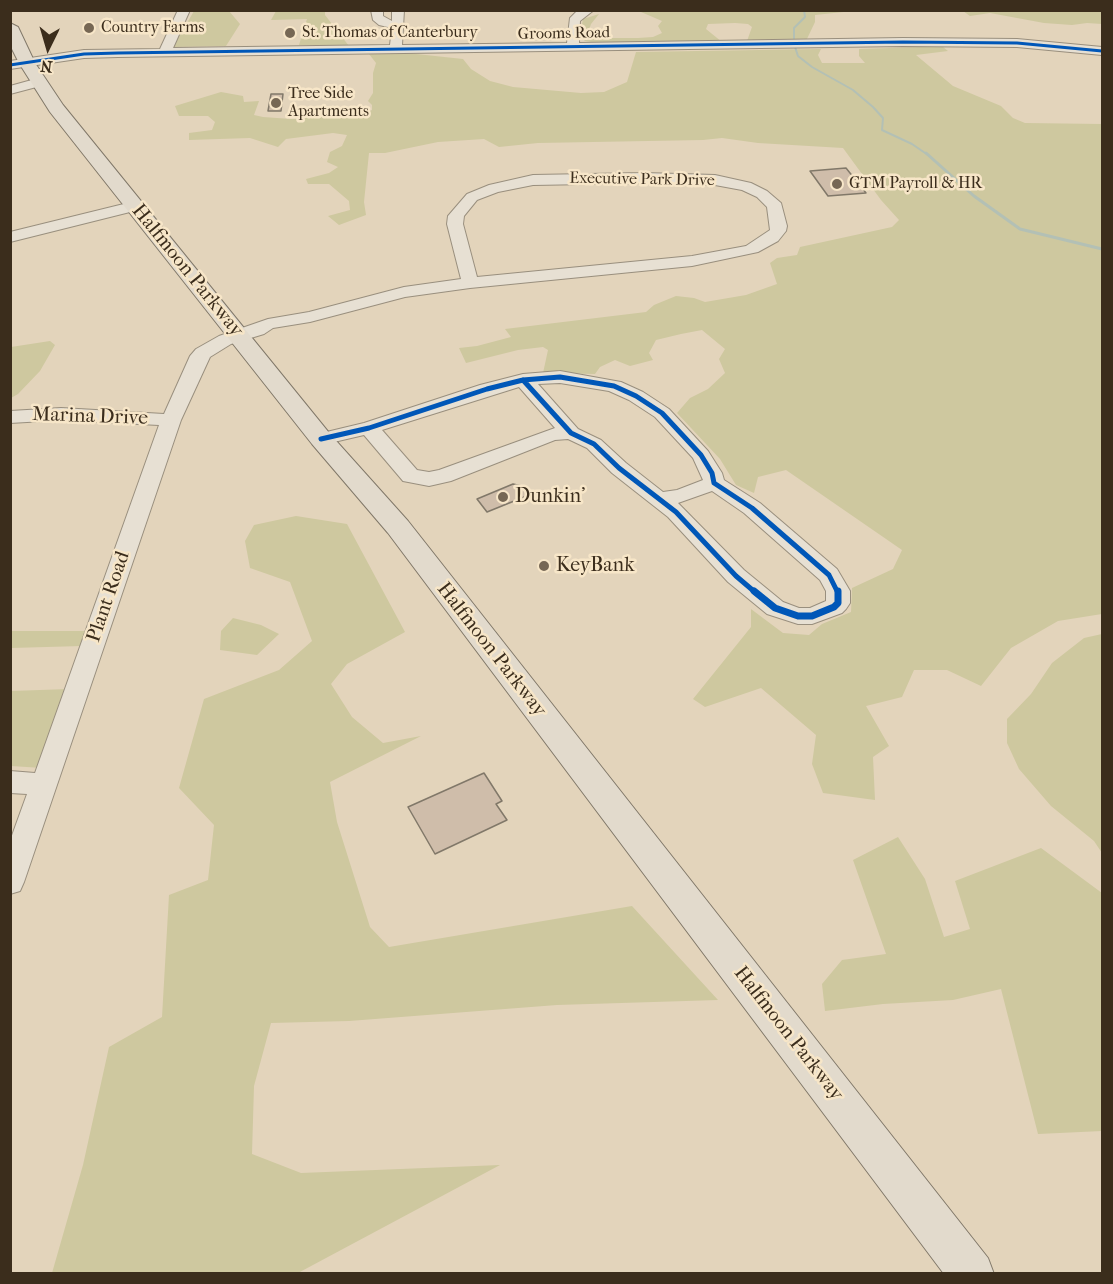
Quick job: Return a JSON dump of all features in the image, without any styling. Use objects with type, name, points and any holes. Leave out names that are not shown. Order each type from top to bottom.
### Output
[{"type":"main road","name":"Halfmoon Parkway","points":[[10,27],[19,64],[39,82],[62,117],[136,206],[248,333],[321,439],[398,526],[441,585],[972,1274]]},
{"type":"street","points":[[165,52],[184,10]]},
{"type":"street","points":[[377,10],[377,17],[383,22],[398,26]]},
{"type":"street","points":[[394,50],[398,10]]},
{"type":"street","points":[[573,47],[574,21],[588,10]]},
{"type":"street","name":"Grooms Road","points":[[19,64],[84,54],[165,52],[960,42],[1017,43],[1102,51]]},
{"type":"street","points":[[10,90],[39,82]]},
{"type":"street","name":"Executive Park Drive","points":[[248,333],[271,331],[299,324],[310,317],[404,292],[470,283],[692,261],[732,254],[752,249],[772,238],[779,226],[777,211],[762,194],[746,186],[715,180],[633,178],[515,182],[481,192],[464,204],[456,216],[455,224],[470,283]]},
{"type":"street","points":[[10,237],[136,206]]},
{"type":"street","name":"Plant Road","points":[[10,882],[171,420],[197,360],[211,348],[248,333]]},
{"type":"street","points":[[321,439],[369,428],[487,389],[523,380],[548,376],[581,379],[614,386],[636,396],[662,413],[682,432],[701,455],[712,473],[714,483],[752,508],[829,575],[838,591],[838,603],[812,616],[798,616],[775,608],[736,576],[676,512],[619,468],[594,444],[571,434],[552,434],[444,476],[429,479],[410,476],[369,428]]},
{"type":"street","points":[[523,380],[571,434]]},
{"type":"street","name":"Marina Drive","points":[[10,417],[61,414],[171,420]]},
{"type":"street","points":[[658,499],[680,496],[714,483]]},
{"type":"street","points":[[10,782],[45,784]]},
{"type":"shaded area","points":[[194,11],[229,11],[240,24],[226,46],[173,47]]},
{"type":"shaded area","points":[[276,11],[325,11],[325,15],[349,46],[299,45],[307,19],[271,20]]},
{"type":"shaded area","points":[[627,11],[853,11],[815,15],[815,22],[806,41],[747,41],[752,27],[748,24],[735,23],[708,24],[706,29],[722,42],[602,44],[585,41],[580,36],[583,19],[599,14],[589,30],[590,35],[597,38],[653,37],[662,33],[658,26],[662,21],[641,12]]},
{"type":"shaded area","points":[[963,11],[1102,11],[1102,24],[1044,23],[990,13],[970,16]]},
{"type":"shaded area","points":[[943,47],[948,51],[916,55],[953,86],[1001,106],[1013,118],[1025,123],[1102,124],[1102,614],[1058,621],[1011,648],[981,686],[947,670],[914,670],[902,697],[866,706],[889,746],[873,757],[875,800],[823,793],[812,764],[816,735],[761,688],[705,707],[693,699],[751,627],[751,609],[783,633],[809,635],[822,624],[851,612],[852,588],[893,569],[902,550],[786,470],[758,477],[754,493],[736,485],[720,459],[677,413],[690,398],[708,389],[725,373],[719,359],[725,349],[702,330],[681,334],[656,340],[649,353],[653,360],[630,366],[615,360],[600,367],[595,374],[543,373],[548,350],[543,347],[518,350],[466,363],[459,348],[511,337],[505,329],[646,312],[654,305],[676,296],[705,302],[746,295],[777,284],[770,263],[777,258],[797,255],[800,247],[892,227],[899,220],[881,200],[843,148],[758,143],[722,138],[538,143],[499,147],[484,139],[438,142],[385,153],[369,153],[364,202],[366,215],[339,225],[328,216],[350,210],[349,201],[329,184],[308,184],[306,179],[329,173],[338,167],[327,162],[330,152],[342,146],[347,135],[333,133],[286,139],[278,147],[250,138],[189,140],[189,133],[212,130],[215,122],[208,116],[179,116],[175,106],[221,92],[243,96],[244,102],[259,101],[254,115],[263,117],[291,119],[314,117],[319,114],[365,113],[372,110],[372,105],[368,101],[373,93],[373,73],[376,63],[369,54],[373,53],[407,53],[463,59],[471,69],[490,81],[513,87],[581,93],[604,92],[627,82],[636,52],[821,49],[818,55],[822,63],[865,63],[859,56],[859,49]]},
{"type":"shaded area","points":[[50,341],[55,345],[40,371],[18,394],[11,398],[11,347]]},
{"type":"shaded area","points":[[296,516],[347,524],[405,632],[347,664],[331,684],[352,717],[383,743],[421,736],[330,782],[337,822],[370,927],[389,947],[632,906],[718,1000],[557,1005],[349,1021],[271,1023],[254,1086],[252,1154],[301,1173],[500,1165],[298,1273],[52,1273],[83,1165],[109,1047],[162,1017],[169,895],[208,880],[214,825],[179,788],[204,699],[279,670],[312,641],[290,582],[250,568],[245,541],[254,525]]},
{"type":"shaded area","points":[[233,618],[261,625],[279,634],[257,655],[220,650],[221,631]]},
{"type":"shaded area","points":[[10,631],[87,631],[82,646],[11,648]]},
{"type":"shaded area","points":[[1102,634],[1102,853],[1094,841],[1051,806],[1019,769],[1007,743],[1007,719],[1031,694],[1052,663],[1084,638]]},
{"type":"shaded area","points":[[69,689],[42,768],[11,766],[11,691]]},
{"type":"shaded area","points":[[898,837],[925,879],[944,937],[970,929],[955,881],[1041,848],[1102,893],[1102,1131],[1038,1134],[1001,989],[953,1000],[883,1004],[825,1011],[822,984],[842,960],[886,954],[853,860]]},
{"type":"building","name":"Tree Side Apartments","points":[[271,94],[283,94],[281,111],[268,111]]},
{"type":"building","name":"GTM Payroll & HR","points":[[846,168],[866,193],[828,196],[810,171]]},
{"type":"building","name":"Dunkin'","points":[[513,484],[522,486],[529,495],[487,512],[477,499]]},
{"type":"building","points":[[484,773],[502,801],[496,804],[507,820],[435,854],[408,807]]},
{"type":"waterway","points":[[804,10],[805,17],[794,28],[794,44],[798,56],[812,67],[853,90],[873,107],[883,118],[882,130],[912,144],[928,155]]},
{"type":"waterway","points":[[926,153],[974,196],[1020,229],[1102,249]]},
{"type":"cycle path","points":[[10,65],[84,54],[118,53],[903,42],[1017,43],[1102,51]]},
{"type":"cycle path","points":[[321,439],[369,428],[487,389],[523,380],[560,377],[614,386],[636,396],[662,413],[682,432],[701,455],[712,473],[714,483],[752,508],[829,575],[838,591],[838,603],[812,616],[798,616],[775,608],[736,576],[676,512],[619,468],[594,444],[571,433],[523,380]]},
{"type":"place","name":"Country Farms","points":[[89,28]]},
{"type":"place","name":"St. Thomas of Canterbury","points":[[290,33]]},
{"type":"place","name":"Tree Side Apartments","points":[[276,103]]},
{"type":"place","name":"GTM Payroll & HR","points":[[837,184]]},
{"type":"place","name":"Dunkin'","points":[[503,497]]},
{"type":"place","name":"KeyBank","points":[[544,566]]}]
